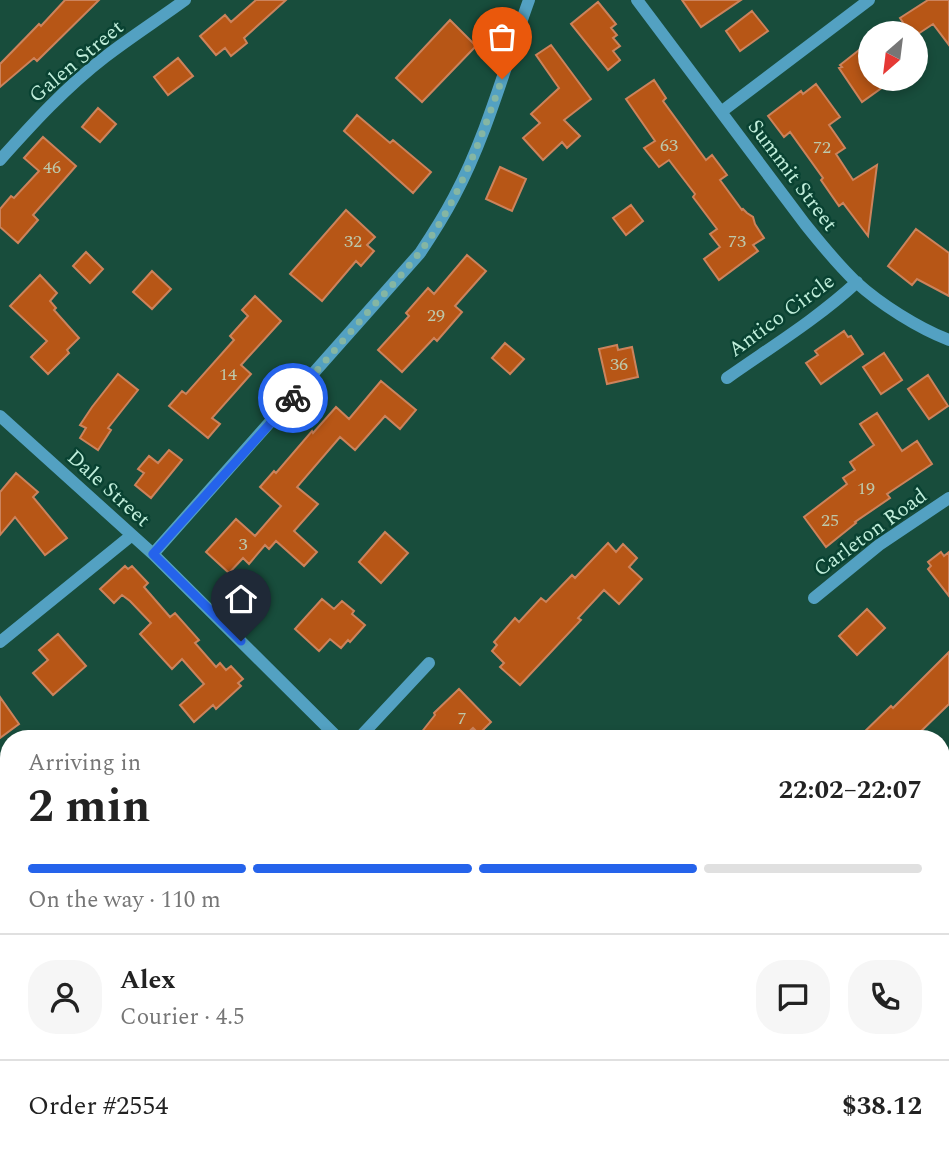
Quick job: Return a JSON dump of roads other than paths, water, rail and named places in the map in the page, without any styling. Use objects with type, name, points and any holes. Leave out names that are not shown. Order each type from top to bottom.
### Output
[{"type":"street","name":"Galen Street","points":[[0,160],[50,106],[85,74],[185,0]]},
{"type":"street","points":[[153,554],[395,283],[426,244],[471,162],[529,0]]},
{"type":"street","name":"Summit Street","points":[[637,0],[829,254],[857,282],[884,303],[949,340]]},
{"type":"street","points":[[721,112],[869,0]]},
{"type":"street","name":"Antico Circle","points":[[727,378],[811,321],[857,282]]},
{"type":"street","name":"Dale Street","points":[[0,416],[153,554],[330,730]]},
{"type":"street","name":"Carleton Road","points":[[814,597],[879,545],[949,498]]},
{"type":"street","points":[[0,642],[132,535]]},
{"type":"street","points":[[366,730],[429,663]]}]
